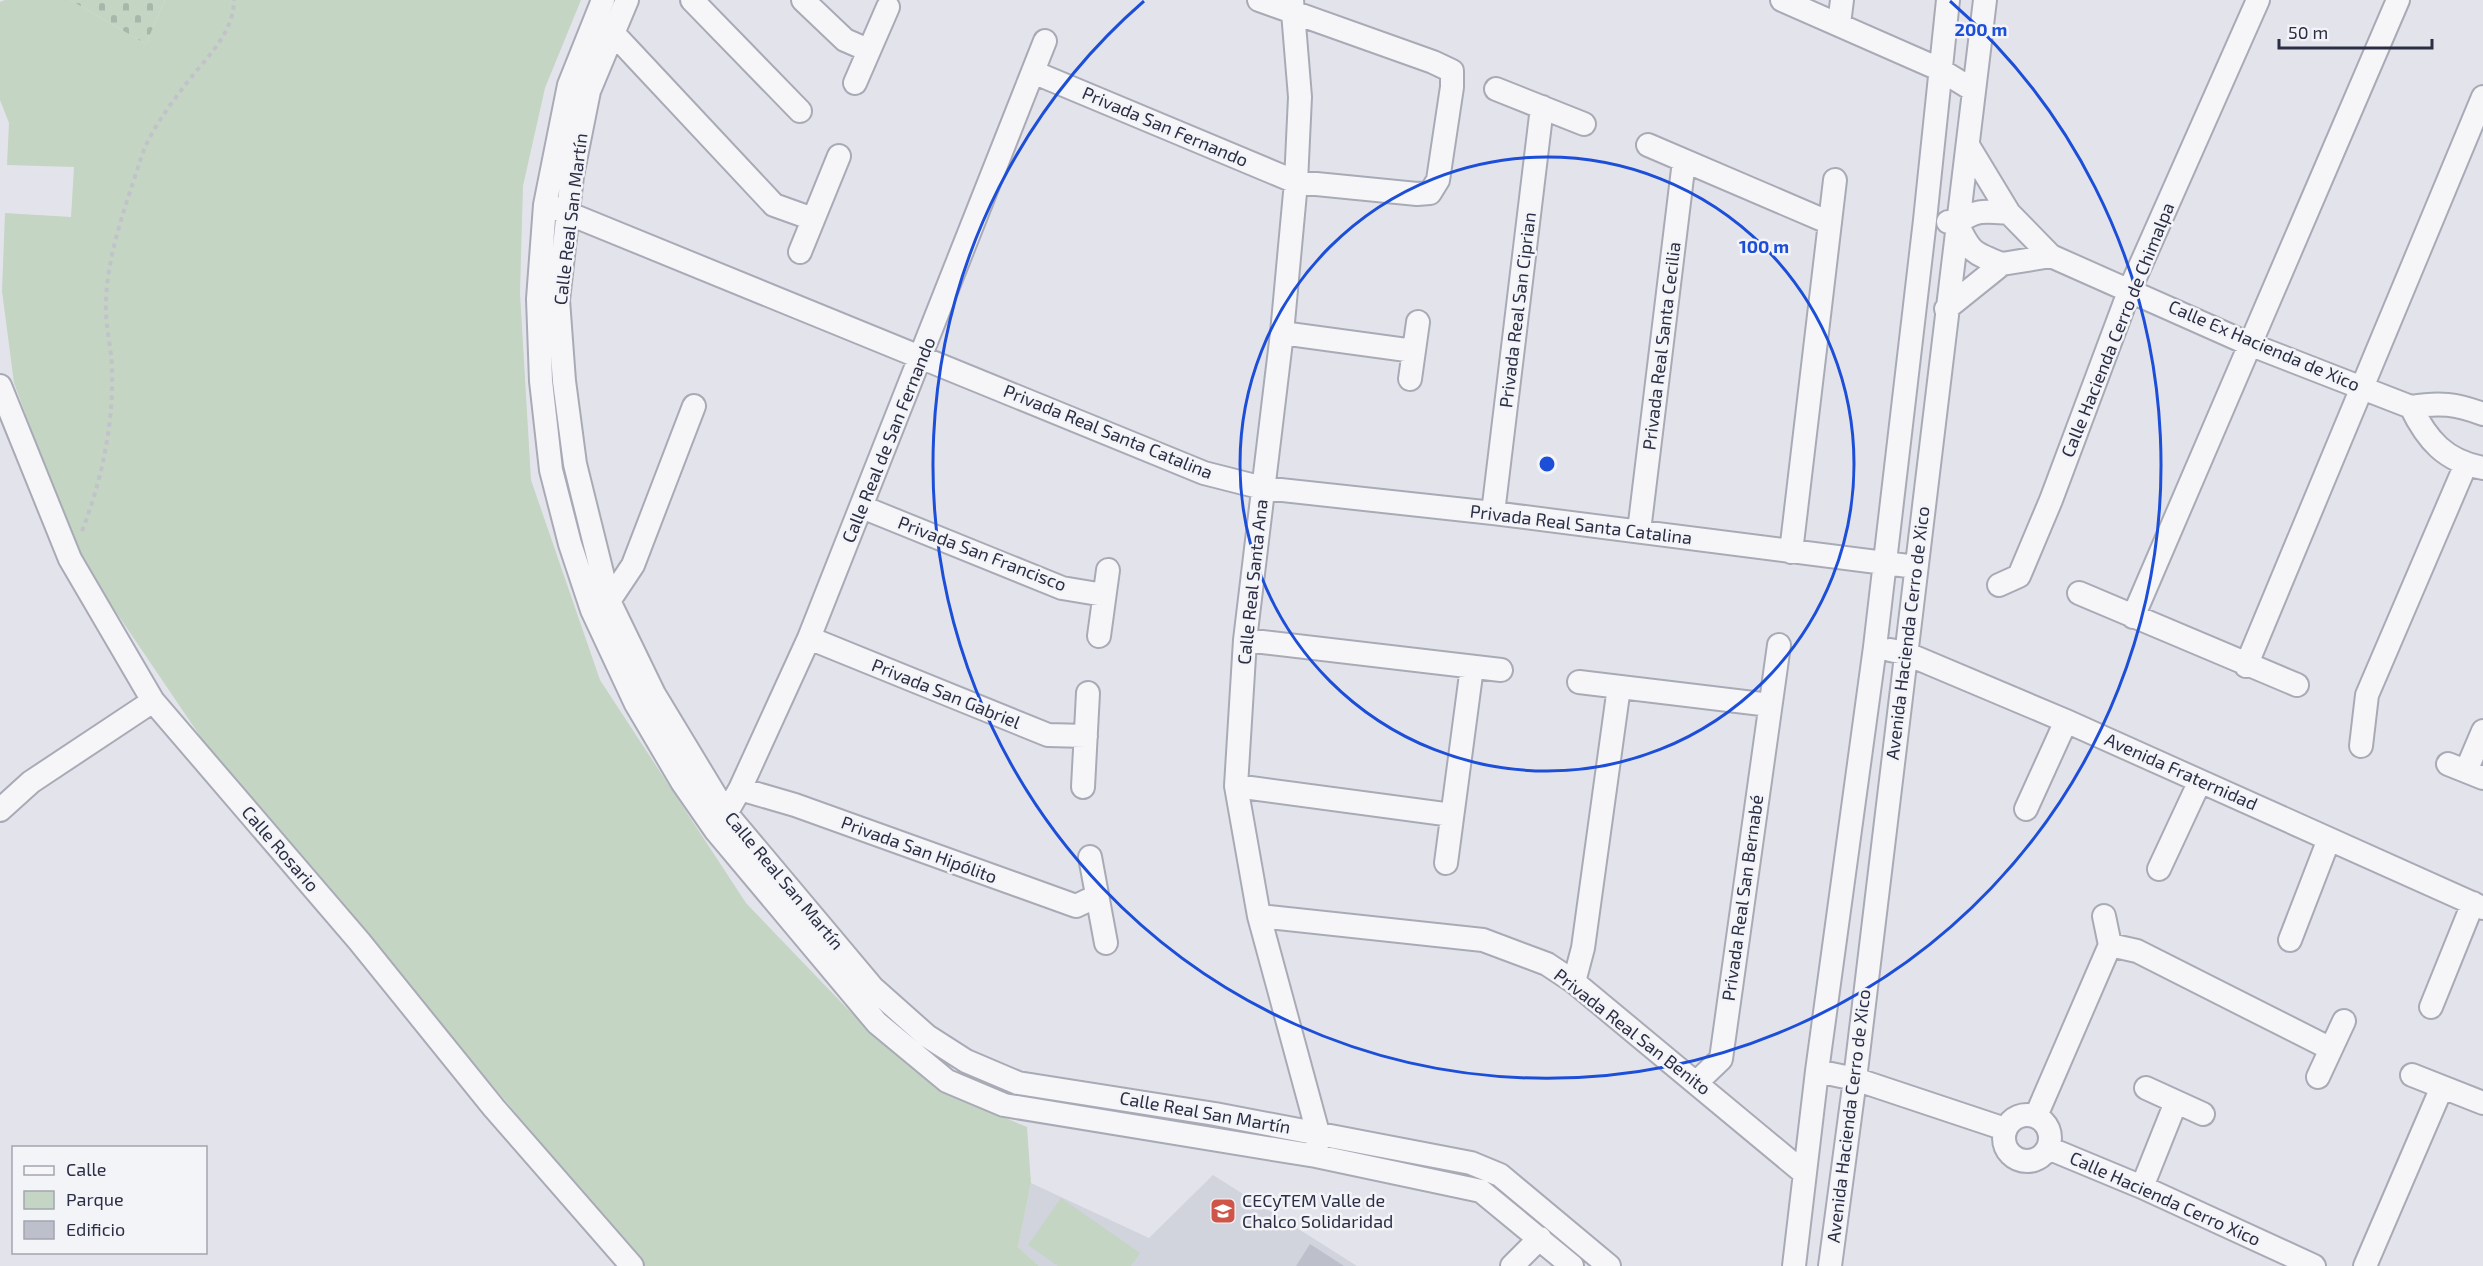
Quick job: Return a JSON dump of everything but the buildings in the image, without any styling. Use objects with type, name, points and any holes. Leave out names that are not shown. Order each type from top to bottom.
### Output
[{"type":"street","name":"Calle Real San Martín","points":[[603,0],[569,85],[545,205],[538,299],[541,381],[551,470],[570,544],[592,610],[636,704],[682,782],[873,988],[927,1036],[966,1061],[1018,1083],[1318,1133],[1471,1163],[1500,1175],[1609,1266]]},
{"type":"street","name":"Calle Real San Martín","points":[[627,0],[589,91],[572,176],[558,300],[564,381],[575,464],[609,601],[654,694],[721,822],[877,1023],[947,1081],[1004,1106],[1316,1156],[1481,1191],[1572,1266]]},
{"type":"street","points":[[692,0],[800,111]]},
{"type":"street","points":[[803,0],[845,40],[868,50]]},
{"type":"street","points":[[1259,0],[1291,6]]},
{"type":"street","points":[[1782,0],[1939,69],[1973,90]]},
{"type":"street","points":[[1839,24],[1842,0]]},
{"type":"street","name":"Avenida Hacienda Cerro de Xico","points":[[1794,1266],[1817,1071],[1875,647],[1925,220],[1948,0]]},
{"type":"street","name":"Avenida Hacienda Cerro de Xico","points":[[1830,1266],[1855,1079],[1985,0]]},
{"type":"street","name":"Calle Hacienda Cerro de Chimalpa","points":[[1999,585],[2019,576],[2051,500],[2130,289],[2258,0]]},
{"type":"street","points":[[2133,617],[2398,0]]},
{"type":"street","name":"Privada San Fernando","points":[[1033,72],[1296,182],[1417,194],[1430,193],[1438,180],[1452,87],[1452,71],[1291,6]]},
{"type":"street","name":"Calle Real Santa Ana","points":[[1291,6],[1300,97],[1296,182],[1282,333],[1245,640],[1236,786],[1259,916],[1318,1133],[1316,1156]]},
{"type":"street","points":[[855,83],[888,7]]},
{"type":"street","points":[[613,33],[774,205],[813,219]]},
{"type":"street","name":"Calle Real de San Fernando","points":[[721,822],[740,789],[809,638],[1045,41]]},
{"type":"street","points":[[1496,89],[1584,124]]},
{"type":"street","points":[[2246,666],[2483,97]]},
{"type":"street","name":"Privada Real San Ciprian","points":[[1494,513],[1542,107]]},
{"type":"street","points":[[1648,145],[1830,223]]},
{"type":"street","name":"Calle Ex Hacienda de Xico","points":[[1969,147],[2009,213],[2051,256],[2130,289],[2249,344],[2411,407],[2436,403],[2460,405],[2483,414]]},
{"type":"street","points":[[800,252],[839,156]]},
{"type":"street","name":"Privada Real Santa Cecilia","points":[[1639,531],[1684,161]]},
{"type":"street","points":[[1791,552],[1835,180]]},
{"type":"street","name":"Privada Real Santa Catalina","points":[[545,205],[1204,473],[1263,488],[1494,513],[1916,567]]},
{"type":"street","points":[[1925,220],[1957,223],[1971,213],[1984,211],[2009,213]]},
{"type":"street","points":[[1957,223],[1965,242],[1975,253],[2002,264]]},
{"type":"street","points":[[1946,309],[2002,264],[2051,256]]},
{"type":"street","points":[[1410,379],[1418,322]]},
{"type":"street","points":[[1282,333],[1414,351]]},
{"type":"street","name":"Calle Rosario","points":[[0,386],[70,559],[153,701],[359,941],[494,1108],[632,1266]]},
{"type":"street","points":[[609,601],[633,565],[694,406]]},
{"type":"street","points":[[2361,746],[2367,695],[2475,466],[2442,451],[2423,432],[2411,407]]},
{"type":"street","name":"Privada San Francisco","points":[[862,507],[1062,588],[1104,595]]},
{"type":"street","points":[[1099,636],[1108,570]]},
{"type":"street","points":[[2079,594],[2246,666],[2297,685]]},
{"type":"street","name":"Privada San Gabriel","points":[[809,638],[1048,735],[1086,736]]},
{"type":"street","points":[[1245,640],[1501,670]]},
{"type":"street","name":"Privada Real San Bernabé","points":[[1697,1082],[1721,1059],[1779,645]]},
{"type":"street","name":"Avenida Fraternidad","points":[[1875,647],[1905,653],[2066,721],[2478,905]]},
{"type":"street","points":[[1446,863],[1472,667]]},
{"type":"street","points":[[1579,682],[1770,705]]},
{"type":"street","points":[[1574,982],[1583,948],[1619,687]]},
{"type":"street","points":[[1083,787],[1088,693]]},
{"type":"street","points":[[0,810],[31,782],[153,701]]},
{"type":"street","points":[[2026,809],[2066,721]]},
{"type":"street","points":[[2466,771],[2483,731]]},
{"type":"street","points":[[2159,869],[2200,781]]},
{"type":"street","points":[[1236,786],[1452,815]]},
{"type":"street","name":"Privada San Hipólito","points":[[740,789],[795,805],[1076,906],[1097,896]]},
{"type":"street","points":[[2290,940],[2329,839]]},
{"type":"street","points":[[1090,857],[1106,943]]},
{"type":"street","points":[[2431,1007],[2478,905]]},
{"type":"street","name":"Privada Real San Benito","points":[[1259,916],[1483,940],[1547,964],[1574,982],[1697,1082],[1804,1173]]},
{"type":"street","points":[[2036,1116],[2110,945],[2104,916]]},
{"type":"street","points":[[2110,945],[2137,951],[2331,1049]]},
{"type":"street","points":[[2318,1077],[2344,1021]]},
{"type":"street","points":[[1817,1071],[1855,1079],[2005,1129]]},
{"type":"street","points":[[2412,1075],[2483,1103]]},
{"type":"street","points":[[2365,1266],[2442,1087]]},
{"type":"street","points":[[2146,1088],[2203,1114]]},
{"type":"street","points":[[2142,1187],[2176,1102]]},
{"type":"street","points":[[2018,1116],[2036,1116],[2049,1130],[2048,1148],[2035,1160],[2026,1162],[2017,1160],[2009,1155],[2004,1147],[2005,1129],[2010,1121],[2018,1116]]},
{"type":"street","name":"Calle Hacienda Cerro Xico","points":[[2048,1148],[2142,1187],[2314,1266]]},
{"type":"street","points":[[1512,1266],[1540,1238]]},
{"type":"path","points":[[70,559],[93,501],[104,457],[112,367],[106,305],[109,271],[118,231],[147,139],[185,85],[219,43],[228,27],[234,0]]},
{"type":"shaded area","name":"CECyTEM Valle de Chalco Solidaridad","points":[[1213,1175],[1357,1266],[1039,1266],[1018,1247],[1031,1183],[1149,1238]]},
{"type":"green space","points":[[5,0],[70,0],[146,44],[165,0],[581,0],[545,88],[523,186],[520,293],[531,480],[600,680],[746,903],[864,1026],[942,1092],[1027,1127],[1031,1183],[1018,1247],[1039,1266],[644,1266],[202,739],[78,556],[14,383],[2,291],[5,213],[71,217],[74,167],[7,165],[9,123],[0,100],[0,2]]},
{"type":"green space","points":[[70,0],[165,0],[146,44]]},
{"type":"green space","points":[[1061,1198],[1140,1253],[1131,1266],[1058,1266],[1028,1245]]},
{"type":"place","name":"CECyTEM Valle de Chalco Solidaridad","points":[[1223,1211]]}]
